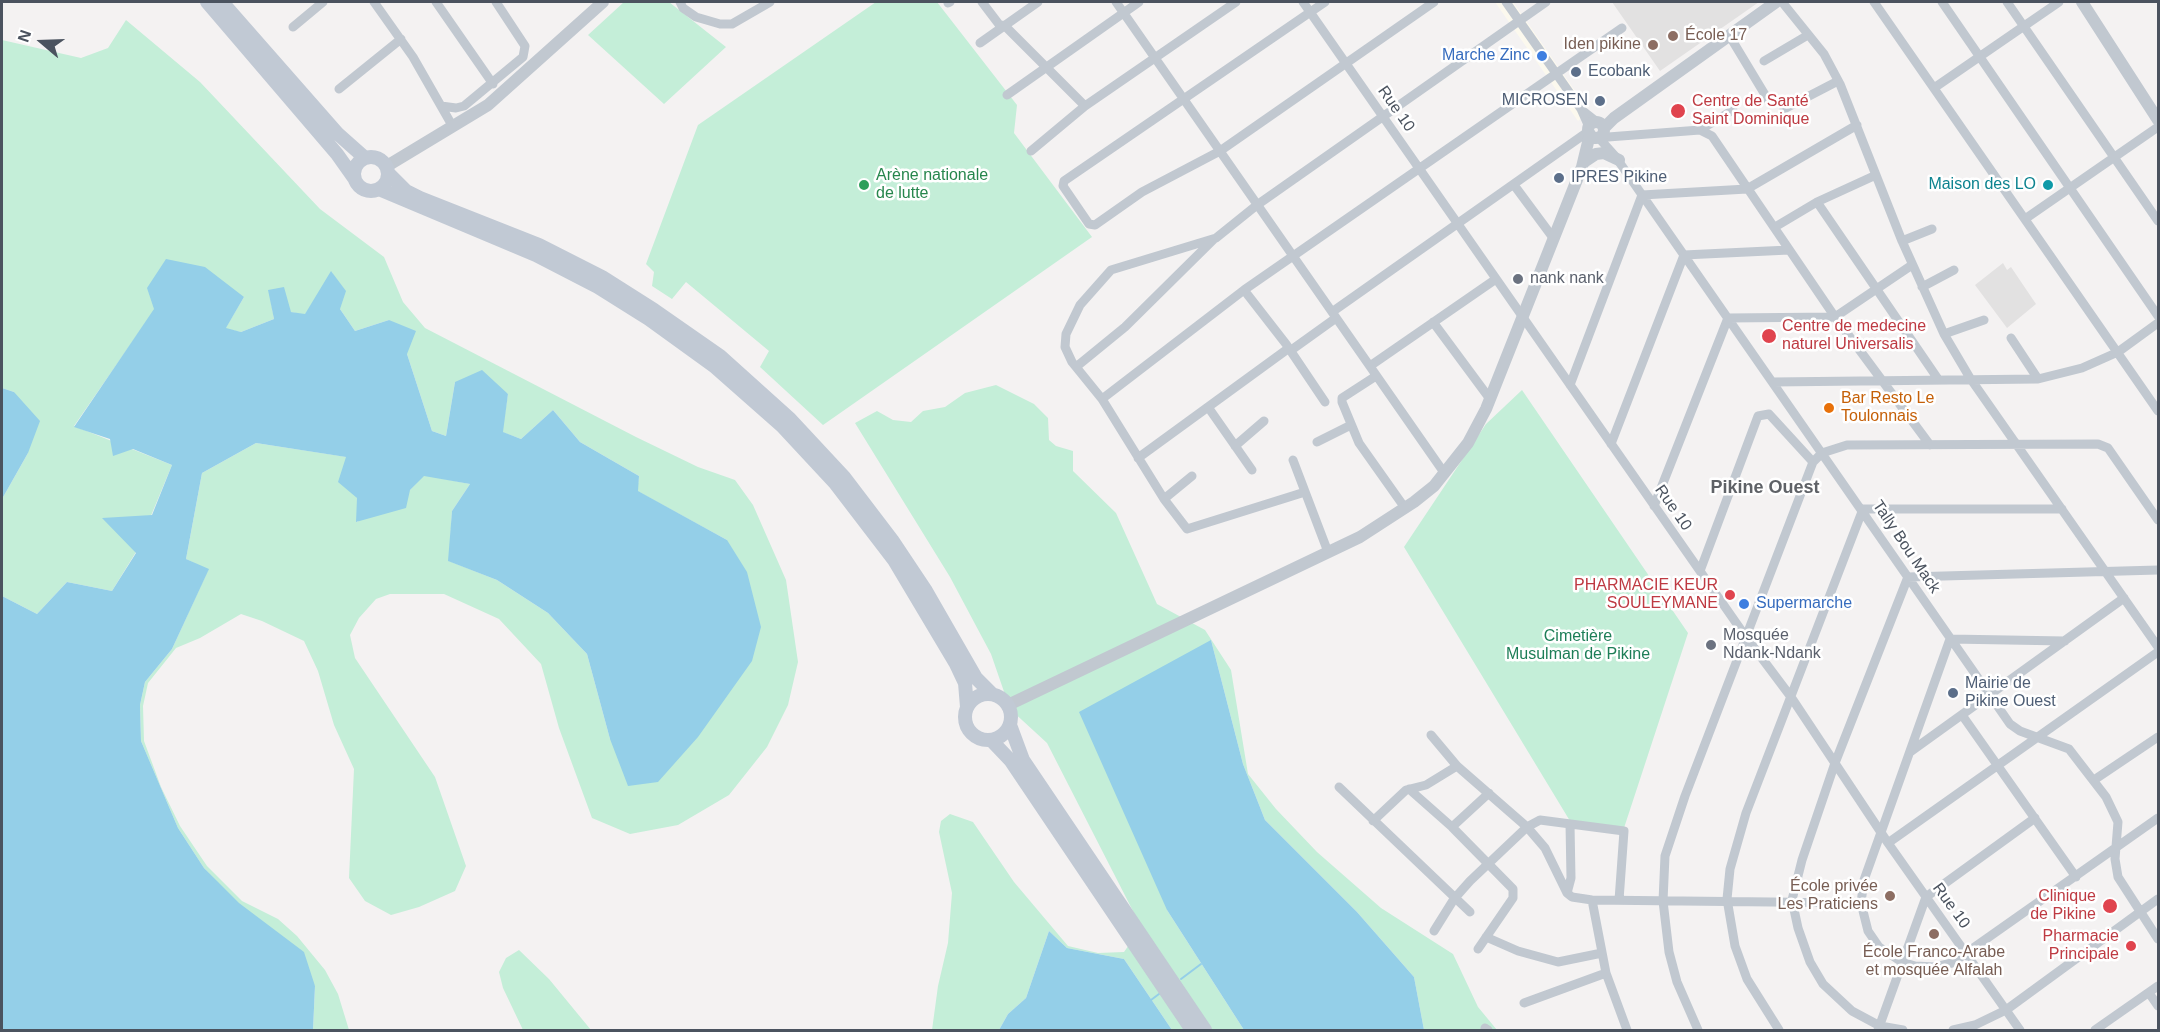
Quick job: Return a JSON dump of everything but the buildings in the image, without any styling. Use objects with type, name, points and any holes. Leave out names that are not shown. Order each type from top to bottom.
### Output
[{"type":"main road","points":[[207,2],[337,154],[364,189],[379,189],[536,255],[598,287],[649,319],[714,366],[783,426],[835,483],[894,560],[965,683],[967,707],[965,720],[969,731],[979,739],[991,740],[999,738],[1010,725]]},
{"type":"main road","points":[[222,2],[338,134],[365,158]]},
{"type":"main road","points":[[354,178],[355,168],[365,158],[377,157],[395,183],[420,198],[510,233],[602,278],[654,310],[720,356],[789,419],[844,477],[892,540],[926,591],[976,678],[992,694],[1008,705],[1010,725],[1023,760],[1205,1030]]},
{"type":"main road","points":[[379,189],[386,183],[388,170]]},
{"type":"main road","points":[[967,707],[977,696],[992,694]]},
{"type":"main road","points":[[991,740],[1015,767],[1192,1030]]},
{"type":"street","points":[[293,27],[323,2]]},
{"type":"street","points":[[374,2],[401,39],[453,127]]},
{"type":"street","points":[[436,2],[493,84]]},
{"type":"street","points":[[441,106],[456,108],[464,106],[493,84],[525,52],[525,46],[497,2]]},
{"type":"street","points":[[388,170],[501,94],[603,2]]},
{"type":"street","points":[[680,2],[683,8],[696,17],[720,24],[732,24],[770,2]]},
{"type":"street","points":[[982,2],[1003,26],[1085,106]]},
{"type":"street","points":[[980,44],[1038,2]]},
{"type":"street","points":[[1116,2],[1445,474]]},
{"type":"street","points":[[1007,95],[1139,2]]},
{"type":"street","points":[[1031,151],[1085,106],[1236,2]]},
{"type":"street","name":"Rue 10","points":[[1303,2],[1700,572],[1791,697],[1888,843],[2020,1030]]},
{"type":"street","points":[[1325,2],[1064,181],[1064,186],[1089,224],[1095,225],[1142,192],[1220,151],[1434,2]]},
{"type":"street","name":"Tally Bou Mack","points":[[1506,2],[1863,509],[1989,695],[2015,728],[2068,749],[2094,780],[2115,812],[2118,822],[2115,859],[2118,877],[2139,913],[2158,939]]},
{"type":"street","points":[[1076,367],[1125,327],[1216,238],[1257,205],[1546,2]]},
{"type":"street","points":[[1138,458],[1290,349],[1458,223],[1597,131],[1776,2]]},
{"type":"street","points":[[1782,2],[1824,54],[1838,81],[1912,265],[1944,334],[1970,378],[2158,647]]},
{"type":"street","points":[[1874,2],[2158,411]]},
{"type":"street","points":[[1942,2],[2158,316]]},
{"type":"street","points":[[2007,2],[2158,221]]},
{"type":"street","points":[[1934,88],[2058,2]]},
{"type":"street","points":[[2082,2],[2158,120]]},
{"type":"street","points":[[1102,399],[1244,290],[1622,28]]},
{"type":"street","points":[[1730,35],[1770,103]]},
{"type":"street","points":[[1764,61],[1808,35]]},
{"type":"street","points":[[339,89],[401,39]]},
{"type":"street","points":[[1784,109],[1838,81]]},
{"type":"street","points":[[1700,130],[1733,110]]},
{"type":"street","points":[[1570,385],[1642,195],[1747,189],[1857,125]]},
{"type":"street","points":[[2025,219],[2158,127]]},
{"type":"street","points":[[1597,131],[1700,130],[1712,136],[1835,317],[1930,445]]},
{"type":"street","points":[[1008,705],[1360,537],[1405,508],[1445,474],[1468,443],[1490,399],[1597,131]]},
{"type":"street","points":[[1585,159],[1604,153],[1617,158]]},
{"type":"street","points":[[1775,227],[1817,202],[1876,175]]},
{"type":"street","points":[[1514,185],[1554,239]]},
{"type":"street","points":[[1817,202],[1938,379]]},
{"type":"street","points":[[1902,241],[1932,229]]},
{"type":"street","points":[[1216,238],[1111,270],[1080,305],[1066,334],[1065,347],[1076,367],[1102,399],[1182,526],[1191,529],[1249,508],[1305,492]]},
{"type":"street","points":[[1611,444],[1684,255],[1789,250]]},
{"type":"street","points":[[1654,506],[1728,318],[1835,317],[1912,265]]},
{"type":"street","points":[[1922,287],[1954,270]]},
{"type":"street","points":[[1370,366],[1496,279]]},
{"type":"street","points":[[1244,290],[1290,349],[1325,402]]},
{"type":"street","points":[[1944,334],[1983,320]]},
{"type":"street","points":[[1433,322],[1490,399]]},
{"type":"street","points":[[1773,382],[2038,378],[2082,368],[2118,352],[2158,323]]},
{"type":"street","points":[[2011,338],[2038,378]]},
{"type":"street","points":[[1376,376],[1341,400],[1359,443],[1405,508]]},
{"type":"street","points":[[1208,407],[1252,471]]},
{"type":"street","points":[[1700,572],[1758,416],[1769,414],[1813,462]]},
{"type":"street","points":[[1235,446],[1264,421]]},
{"type":"street","points":[[1317,442],[1351,425]]},
{"type":"street","points":[[1698,1030],[1677,982],[1669,952],[1663,901],[1665,856],[1671,834],[1813,462],[1822,453],[1846,446],[2103,445],[2108,448],[2158,520]]},
{"type":"street","points":[[1293,460],[1328,552]]},
{"type":"street","points":[[1164,499],[1192,476]]},
{"type":"street","points":[[1779,1030],[1747,978],[1735,946],[1727,899],[1736,843],[1863,509],[2062,508]]},
{"type":"street","points":[[1903,1030],[1879,1028],[1852,1011],[1823,984],[1810,962],[1798,928],[1792,900],[1802,861],[1834,764],[1908,577],[2158,570]]},
{"type":"street","points":[[1910,752],[2124,598]]},
{"type":"street","points":[[2065,641],[1950,639],[1863,880],[1861,903],[1868,931],[1879,947],[1902,962],[1915,966],[1935,967],[1952,963],[2076,878],[2158,818]]},
{"type":"street","points":[[1888,843],[2158,652]]},
{"type":"street","points":[[1962,715],[2076,878]]},
{"type":"street","points":[[1431,735],[1457,765],[1527,826],[1545,849],[1567,893],[1572,897],[1592,900],[1727,899],[1861,903]]},
{"type":"street","points":[[2094,780],[2158,737]]},
{"type":"street","points":[[1372,821],[1409,789],[1426,785],[1457,765]]},
{"type":"street","points":[[1339,787],[1372,821],[1470,912]]},
{"type":"street","points":[[1409,789],[1452,826],[1514,892],[1513,898],[1478,949]]},
{"type":"street","points":[[1452,826],[1489,793]]},
{"type":"street","points":[[1879,1028],[1926,897],[2035,818]]},
{"type":"street","points":[[1434,932],[1454,899],[1488,863],[1527,826],[1540,820],[1549,819],[1624,831],[1619,900]]},
{"type":"street","points":[[1567,893],[1570,878],[1570,824]]},
{"type":"street","points":[[1592,900],[1606,973],[1627,1030]]},
{"type":"street","points":[[1953,1030],[1975,1025],[2006,1010],[2158,900]]},
{"type":"street","points":[[1486,937],[1518,951],[1558,962],[1602,953]]},
{"type":"street","points":[[1524,1003],[1606,973]]},
{"type":"street","points":[[2095,1030],[2158,986]]},
{"type":"street","points":[[2149,993],[2158,1006]]},
{"type":"shaded area","name":"Marche Zinc","points":[[1495,2],[1513,2],[1589,111],[1578,121]]},
{"type":"shaded area","name":"École 17","points":[[1612,2],[1759,2],[1660,71]]},
{"type":"shaded area","points":[[2003,263],[2007,270],[2011,267],[2036,304],[2007,328],[1975,285]]},
{"type":"green space","points":[[624,2],[669,2],[726,47],[664,104],[588,35]]},
{"type":"green space","name":"Arène nationale de lutte","points":[[876,2],[937,2],[1017,105],[1014,133],[1092,237],[823,425],[760,367],[769,351],[686,282],[672,299],[652,286],[654,272],[646,264],[698,125]]},
{"type":"green space","points":[[126,20],[200,82],[320,209],[384,257],[403,302],[425,328],[636,437],[698,467],[735,480],[753,505],[786,580],[798,662],[788,705],[767,747],[729,795],[678,825],[630,834],[592,818],[559,728],[541,664],[499,619],[444,594],[390,594],[376,599],[359,618],[350,635],[355,658],[435,777],[466,866],[455,891],[419,907],[391,915],[365,901],[349,878],[354,769],[334,725],[318,671],[304,641],[262,621],[241,614],[200,638],[176,648],[148,683],[143,706],[144,741],[161,787],[180,826],[207,866],[242,901],[278,919],[297,936],[325,970],[338,994],[349,1030],[313,1030],[315,986],[204,868],[178,828],[141,741],[140,705],[145,682],[172,649],[208,570],[186,559],[202,473],[256,443],[347,457],[357,498],[357,522],[410,490],[424,475],[470,484],[452,511],[449,561],[497,580],[548,613],[587,654],[610,739],[727,540],[637,491],[639,476],[580,442],[553,410],[521,439],[502,432],[508,394],[455,382],[446,436],[432,431],[407,354],[389,320],[355,331],[340,309],[332,272],[305,315],[291,312],[269,290],[274,319],[241,332],[225,329],[244,297],[155,309],[74,426],[172,465],[136,552],[112,591],[67,582],[37,614],[2,596],[2,499],[28,453],[14,392],[2,388],[2,40],[81,58],[108,48]]},
{"type":"green space","points":[[996,385],[1034,404],[1048,418],[1049,440],[1056,446],[1073,451],[1073,471],[1116,513],[1157,604],[1205,630],[1231,670],[1248,774],[1276,809],[1317,852],[1381,908],[1453,954],[1478,1007],[1497,1030],[1424,1030],[1414,977],[1357,912],[1265,820],[1243,764],[1211,640],[1167,910],[1244,1030],[1172,1030],[1124,959],[1067,948],[1049,931],[1026,998],[1008,1014],[999,1030],[932,1030],[938,986],[948,943],[952,893],[939,832],[941,821],[950,814],[973,822],[1014,882],[1068,946],[1098,953],[1124,952],[1133,939],[1135,915],[1047,743],[1010,709],[991,654],[950,577],[855,423],[877,411],[893,420],[911,422],[923,411],[945,407],[965,393]]},
{"type":"green space","name":"Cimetière Musulman de Pikine","points":[[1522,390],[1688,633],[1623,831],[1570,821],[1404,547],[1486,424]]},
{"type":"green space","points":[[519,950],[549,979],[591,1030],[523,1030],[503,988],[499,972],[506,958]]},
{"type":"water","points":[[166,259],[205,267],[244,297],[226,328],[241,332],[274,319],[268,290],[284,287],[291,312],[305,314],[331,271],[346,291],[340,309],[355,331],[389,320],[416,331],[407,354],[432,431],[446,436],[455,382],[482,370],[508,394],[503,432],[521,439],[553,410],[580,442],[639,476],[638,491],[727,540],[747,572],[761,627],[752,661],[698,737],[658,782],[628,786],[610,739],[587,654],[548,613],[497,580],[448,561],[452,511],[470,484],[424,476],[410,490],[406,508],[356,522],[357,498],[338,482],[346,457],[256,443],[202,473],[186,559],[209,569],[172,649],[145,682],[140,705],[141,741],[178,828],[204,868],[239,903],[304,952],[315,986],[313,1030],[2,1030],[2,596],[37,614],[67,582],[112,591],[136,553],[102,518],[152,515],[172,465],[133,449],[113,456],[110,439],[74,427],[154,309],[147,288]]},
{"type":"water","points":[[2,388],[14,392],[40,421],[28,453],[2,499]]},
{"type":"water","points":[[1211,640],[1243,764],[1265,820],[1357,912],[1414,977],[1424,1030],[1244,1030],[1167,910],[1079,712]]},
{"type":"water","points":[[1049,931],[1067,948],[1124,959],[1172,1030],[999,1030],[1008,1014],[1026,998]]},
{"type":"waterway","points":[[1181,979],[1201,964]]},
{"type":"waterway","points":[[1151,1000],[1159,994]]},
{"type":"place","name":"École 17","points":[[1673,36]]},
{"type":"place","name":"Iden pikine","points":[[1653,45]]},
{"type":"place","name":"Marche Zinc","points":[[1542,56]]},
{"type":"place","name":"Ecobank","points":[[1576,72]]},
{"type":"place","name":"MICROSEN","points":[[1600,101]]},
{"type":"place","name":"Centre de Santé Saint Dominique","points":[[1678,111]]},
{"type":"place","name":"IPRES Pikine","points":[[1559,178]]},
{"type":"place","name":"Arène nationale de lutte","points":[[864,185]]},
{"type":"place","name":"Maison des LO","points":[[2048,185]]},
{"type":"place","name":"nank nank","points":[[1518,279]]},
{"type":"place","name":"Centre de medecine naturel Universalis","points":[[1769,336]]},
{"type":"place","name":"Bar Resto Le Toulonnais","points":[[1829,408]]},
{"type":"place","name":"PHARMACIE KEUR SOULEYMANE","points":[[1730,595]]},
{"type":"place","name":"Supermarche","points":[[1744,604]]},
{"type":"place","name":"Mosquée Ndank-Ndank","points":[[1711,645]]},
{"type":"place","name":"Mairie de Pikine Ouest","points":[[1953,693]]},
{"type":"place","name":"École privée Les Praticiens","points":[[1890,896]]},
{"type":"place","name":"Clinique de Pikine","points":[[2110,906]]},
{"type":"place","name":"École Franco-Arabe et mosquée Alfalah","points":[[1934,934]]},
{"type":"place","name":"Pharmacie Principale","points":[[2131,946]]},
{"type":"district","name":"Pikine Ouest","points":[[1765,488]]}]
